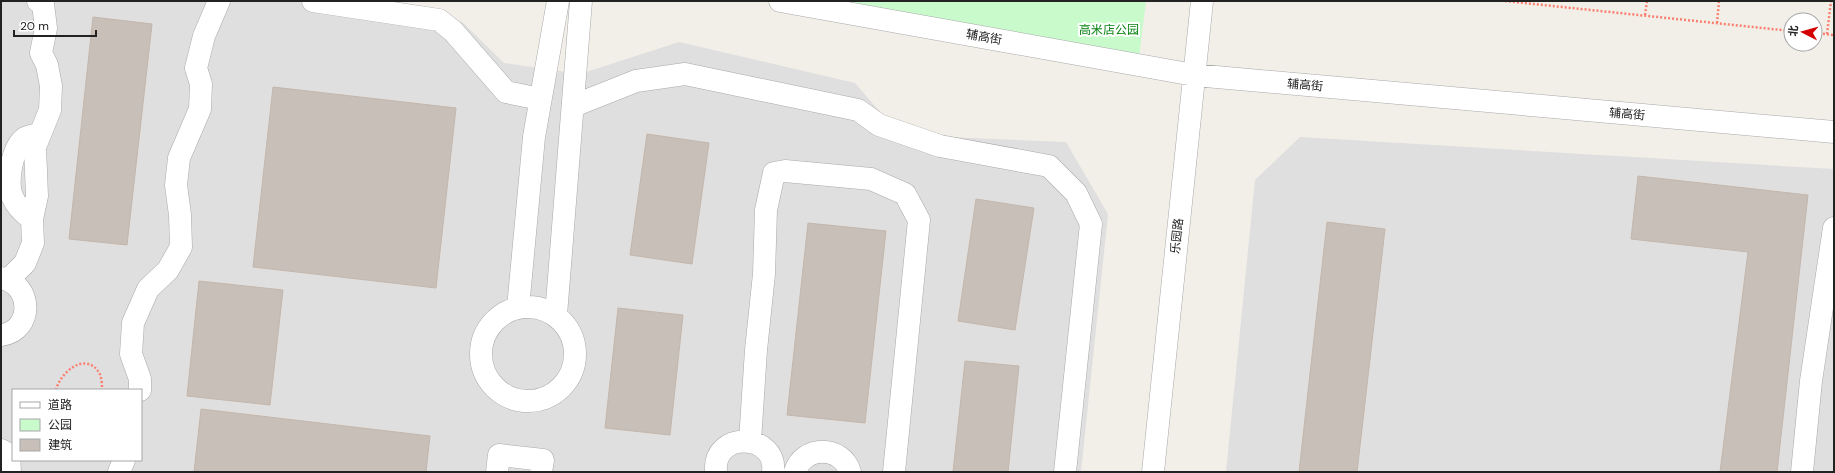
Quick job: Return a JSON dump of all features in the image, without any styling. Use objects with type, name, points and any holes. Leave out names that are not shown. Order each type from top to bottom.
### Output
[{"type":"street","points":[[1,335],[20,324],[24,316],[26,306],[24,296],[19,287],[4,279],[25,263],[33,243],[32,219],[37,196],[35,147],[50,110],[51,86],[47,65],[41,53],[46,28],[43,4],[38,1]]},
{"type":"street","points":[[140,389],[140,379],[131,354],[133,323],[148,289],[168,270],[181,247],[180,215],[176,185],[179,158],[200,109],[201,84],[196,68],[204,36],[219,1]]},
{"type":"street","points":[[313,1],[439,20],[453,31],[506,92],[540,99]]},
{"type":"street","points":[[518,308],[534,137],[558,1]]},
{"type":"street","points":[[556,315],[574,106],[581,1]]},
{"type":"street","name":"辅高街","points":[[780,1],[1194,75],[1834,132]]},
{"type":"street","name":"乐园路","points":[[1153,472],[1202,1]]},
{"type":"street","points":[[574,106],[636,81],[685,74],[858,110],[879,125],[940,146],[1049,166],[1076,193],[1091,224],[1065,472]]},
{"type":"street","points":[[750,441],[754,371],[764,274],[766,210],[774,173],[785,171],[871,179],[905,194],[919,220],[894,472]]},
{"type":"street","points":[[1802,472],[1811,381],[1834,228]]},
{"type":"street","points":[[528,306],[543,308],[556,315],[566,326],[573,339],[575,354],[573,369],[566,382],[556,392],[541,400],[524,402],[508,397],[494,388],[485,374],[480,358],[482,342],[489,327],[500,315],[528,306]]},
{"type":"street","points":[[716,472],[718,458],[723,450],[731,444],[740,441],[750,441],[767,451],[771,460],[773,472]]},
{"type":"street","points":[[1,450],[9,454],[10,472]]},
{"type":"street","points":[[795,472],[802,460],[810,454],[819,451],[838,455],[845,461],[850,472]]},
{"type":"street","points":[[497,472],[499,455],[543,460],[541,472]]},
{"type":"street","points":[[118,472],[124,461]]},
{"type":"path","points":[[1505,1],[1529,2],[1646,16],[1783,29]]},
{"type":"path","points":[[1646,16],[1647,1]]},
{"type":"path","points":[[1717,23],[1719,1]]},
{"type":"path","points":[[1827,34],[1831,1]]},
{"type":"path","points":[[1823,34],[1834,35]]},
{"type":"path","points":[[56,389],[62,378],[70,369],[80,363],[92,365],[100,372],[102,389]]},
{"type":"shaded area","points":[[1,1],[368,1],[462,22],[504,63],[580,74],[679,42],[855,83],[900,135],[1066,142],[1108,214],[1081,472],[1,472]]},
{"type":"shaded area","points":[[1300,137],[1834,169],[1834,472],[1226,472],[1255,180]]},
{"type":"green space","name":"高米店公园","points":[[780,1],[1146,1],[1138,65]]},
{"type":"building","points":[[93,17],[152,24],[127,245],[69,239]]},
{"type":"building","points":[[273,87],[456,108],[436,288],[253,267]]},
{"type":"building","points":[[647,134],[709,143],[692,264],[630,255]]},
{"type":"building","points":[[1638,176],[1808,195],[1777,472],[1720,472],[1748,252],[1631,239]]},
{"type":"building","points":[[976,199],[1034,208],[1015,330],[958,321]]},
{"type":"building","points":[[1327,222],[1385,229],[1357,472],[1299,472]]},
{"type":"building","points":[[808,223],[886,231],[865,423],[787,415]]},
{"type":"building","points":[[199,281],[283,290],[270,405],[187,396]]},
{"type":"building","points":[[618,308],[683,315],[670,435],[605,428]]},
{"type":"building","points":[[965,361],[1019,366],[1008,472],[953,472]]},
{"type":"building","points":[[201,409],[430,436],[426,472],[194,472]]}]
